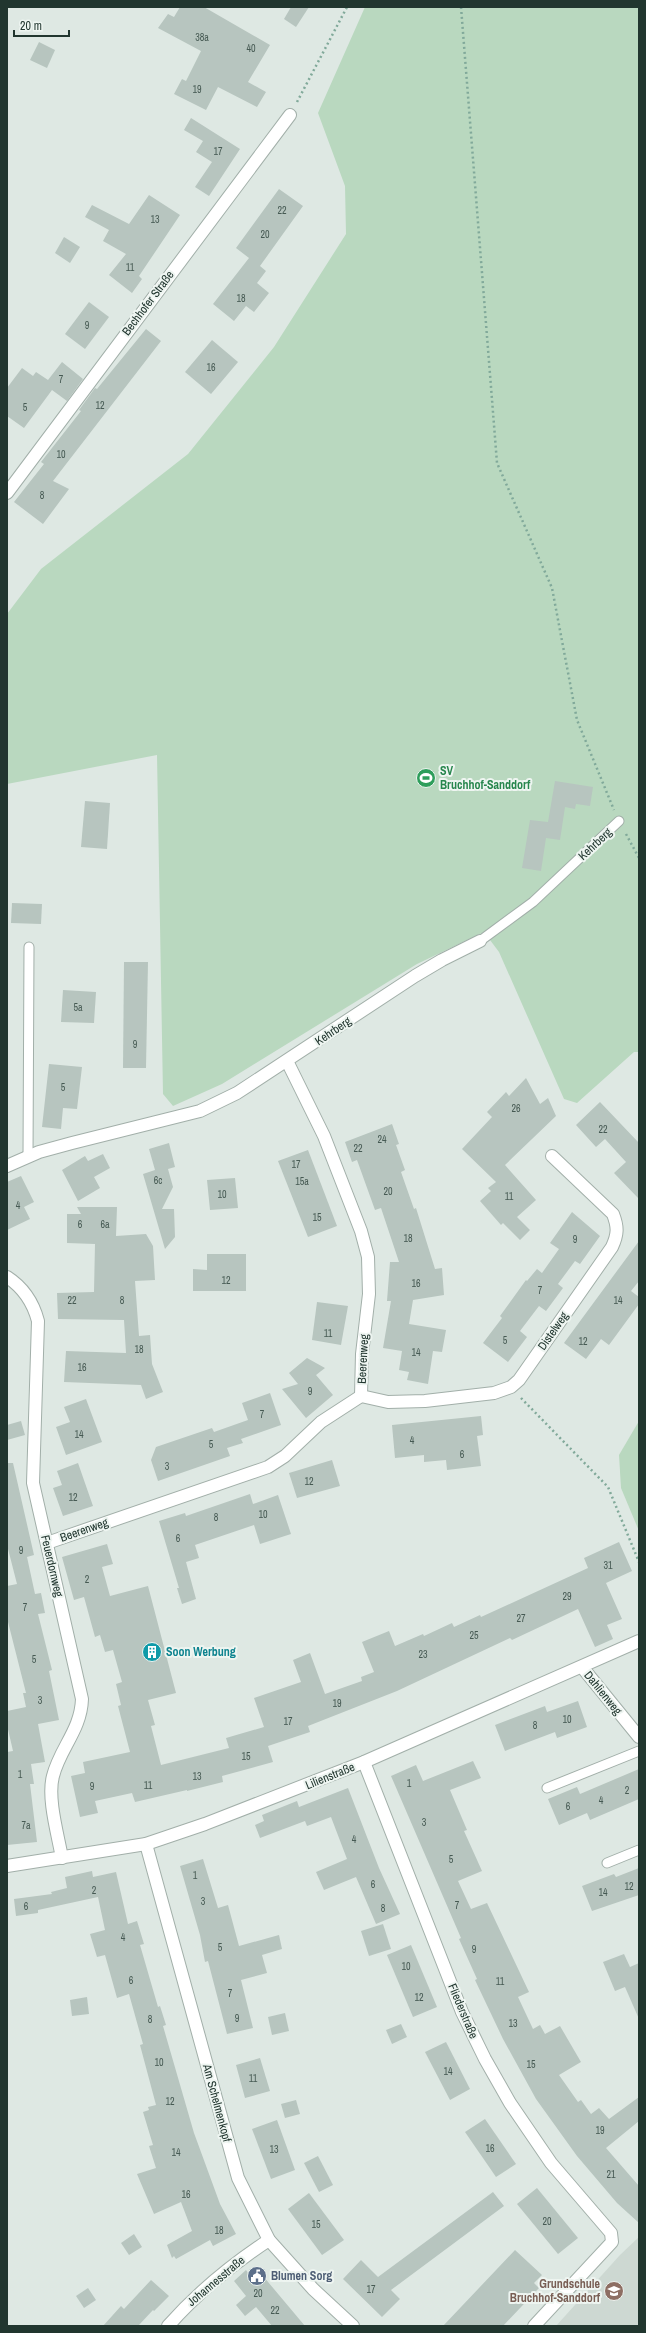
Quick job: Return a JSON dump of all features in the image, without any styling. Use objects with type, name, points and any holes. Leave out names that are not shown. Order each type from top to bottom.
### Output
[{"type":"street","name":"Bechhofer Straße","points":[[7,493],[290,114]]},
{"type":"street","name":"Kehrberg","points":[[7,1166],[72,1142],[200,1111],[237,1093],[415,976],[442,960],[480,941]]},
{"type":"street","name":"Beerenweg","points":[[47,1543],[268,1467],[285,1456],[327,1418],[361,1396],[363,1348],[369,1294],[368,1257],[361,1231],[324,1136],[287,1061]]},
{"type":"street","name":"Distelweg","points":[[361,1396],[388,1402],[425,1401],[494,1393],[511,1387],[519,1380],[612,1247],[617,1236],[617,1226],[613,1214],[552,1156]]},
{"type":"street","name":"Feuerdornweg","points":[[7,1277],[26,1293],[34,1306],[38,1321],[36,1422],[32,1468],[33,1483],[82,1699],[82,1714],[53,1774],[51,1787],[62,1858]]},
{"type":"street","name":"Lilienstraße","points":[[7,1866],[146,1844],[282,1796],[364,1762],[639,1641]]},
{"type":"street","name":"Dahlienweg","points":[[582,1667],[639,1737]]},
{"type":"street","name":"Fliederstraße","points":[[364,1762],[462,2012],[485,2059],[510,2103],[551,2163],[611,2233],[612,2242],[534,2326]]},
{"type":"street","name":"Am Schelmenkopf","points":[[146,1844],[238,2178],[269,2240],[313,2289],[353,2326]]},
{"type":"street","name":"Johannesstraße","points":[[168,2326],[208,2285],[238,2260],[269,2240]]},
{"type":"lane","name":"Kehrberg","points":[[480,941],[533,902],[619,821]]},
{"type":"lane","points":[[28,1157],[29,947]]},
{"type":"lane","points":[[547,1788],[639,1751]]},
{"type":"lane","points":[[607,1863],[639,1850]]},
{"type":"path","points":[[290,114],[347,7]]},
{"type":"path","points":[[461,7],[497,464],[552,588],[577,720],[619,821],[639,858]]},
{"type":"path","points":[[511,1387],[608,1487],[639,1562]]},
{"type":"shaded area","name":"Grundschule Bruchhof-Sanddorf","points":[[639,2237],[639,2326],[556,2326],[620,2255]]},
{"type":"green space","points":[[365,7],[639,7],[639,1052],[634,1052],[577,1103],[564,1099],[499,952],[484,932],[417,964],[222,1084],[173,1106],[163,1094],[157,755],[7,784],[7,614],[41,569],[188,454],[274,347],[346,234],[345,186],[318,113]]},
{"type":"green space","points":[[639,1421],[639,1531],[621,1488],[619,1455]]},
{"type":"building","points":[[180,7],[204,7],[270,45],[248,82],[266,92],[257,107],[218,87],[206,110],[174,94],[182,79],[186,81],[201,51],[158,28],[168,14],[174,17]]},
{"type":"building","points":[[291,7],[309,7],[296,27],[284,19]]},
{"type":"building","points":[[39,42],[55,50],[47,68],[30,60]]},
{"type":"building","points":[[191,118],[240,149],[209,196],[195,187],[212,162],[196,152],[203,141],[184,130]]},
{"type":"building","points":[[279,189],[303,206],[260,266],[266,271],[257,283],[269,293],[254,312],[246,306],[234,321],[213,304],[249,258],[236,248]]},
{"type":"building","points":[[149,195],[180,215],[139,276],[142,279],[132,293],[109,275],[126,254],[103,241],[109,230],[85,217],[92,205],[129,224]]},
{"type":"building","points":[[64,237],[80,247],[70,263],[55,253]]},
{"type":"building","points":[[89,302],[109,317],[85,349],[65,334]]},
{"type":"building","points":[[146,329],[161,341],[53,481],[69,489],[43,524],[14,502],[44,464],[41,462],[81,411],[79,410],[95,388],[97,389]]},
{"type":"building","points":[[212,340],[238,362],[211,394],[185,372]]},
{"type":"building","points":[[62,362],[83,379],[67,401],[52,390],[24,428],[7,416],[7,388],[22,368],[33,376],[36,372],[48,380]]},
{"type":"building","points":[[555,781],[593,787],[590,806],[576,804],[575,809],[565,807],[560,840],[546,838],[541,871],[522,868],[530,820],[548,822]]},
{"type":"building","points":[[85,801],[110,803],[107,849],[81,847]]},
{"type":"building","points":[[12,903],[42,904],[41,924],[11,923]]},
{"type":"building","points":[[124,962],[148,962],[146,1068],[123,1068]]},
{"type":"building","points":[[63,990],[96,992],[94,1023],[61,1022]]},
{"type":"building","points":[[49,1064],[82,1067],[77,1109],[63,1108],[61,1129],[42,1127]]},
{"type":"building","points":[[526,1078],[540,1104],[548,1098],[556,1116],[505,1165],[536,1200],[517,1217],[530,1230],[520,1240],[503,1223],[501,1225],[480,1201],[491,1191],[488,1188],[496,1182],[462,1149],[492,1117],[487,1112],[506,1092],[509,1096]]},
{"type":"building","points":[[600,1102],[639,1143],[639,1199],[614,1173],[626,1162],[605,1139],[596,1147],[576,1125]]},
{"type":"building","points":[[392,1124],[399,1144],[396,1145],[405,1170],[401,1172],[414,1209],[416,1208],[435,1269],[442,1268],[444,1295],[413,1300],[409,1324],[446,1330],[442,1352],[433,1351],[428,1384],[407,1380],[409,1372],[399,1370],[402,1351],[383,1348],[391,1301],[387,1301],[390,1262],[399,1262],[381,1208],[375,1210],[357,1160],[352,1162],[345,1142]]},
{"type":"building","points":[[169,1143],[175,1167],[168,1169],[173,1187],[162,1209],[174,1209],[175,1237],[165,1249],[143,1174],[155,1170],[149,1149]]},
{"type":"building","points":[[308,1150],[337,1226],[308,1237],[278,1161]]},
{"type":"building","points":[[103,1154],[110,1168],[94,1177],[100,1188],[78,1201],[62,1170],[85,1156],[88,1161]]},
{"type":"building","points":[[21,1176],[34,1202],[24,1207],[30,1219],[7,1230],[7,1182]]},
{"type":"building","points":[[235,1178],[238,1208],[210,1210],[207,1180]]},
{"type":"building","points":[[77,1207],[117,1207],[116,1236],[146,1234],[153,1246],[155,1280],[135,1281],[139,1336],[150,1335],[152,1364],[163,1392],[146,1399],[141,1385],[64,1382],[66,1351],[126,1353],[124,1320],[58,1319],[57,1293],[94,1292],[95,1244],[67,1243],[67,1214],[81,1214]]},
{"type":"building","points":[[572,1212],[600,1236],[580,1264],[575,1261],[558,1284],[563,1288],[546,1311],[539,1306],[520,1331],[527,1337],[508,1362],[483,1343],[502,1318],[500,1316],[526,1280],[527,1281],[537,1269],[542,1273],[559,1249],[550,1243]]},
{"type":"building","points":[[639,1241],[639,1281],[631,1291],[639,1297],[639,1304],[609,1345],[601,1339],[586,1359],[564,1343]]},
{"type":"building","points":[[207,1254],[246,1254],[246,1291],[193,1291],[193,1269],[207,1270]]},
{"type":"building","points":[[317,1302],[348,1306],[341,1345],[312,1340]]},
{"type":"building","points":[[307,1358],[325,1368],[316,1375],[333,1395],[306,1418],[282,1389],[298,1384],[289,1373]]},
{"type":"building","points":[[270,1393],[281,1425],[241,1439],[243,1443],[227,1448],[230,1456],[158,1481],[151,1460],[156,1447],[212,1428],[214,1432],[248,1420],[242,1403]]},
{"type":"building","points":[[86,1399],[102,1442],[66,1455],[56,1427],[70,1422],[64,1407]]},
{"type":"building","points":[[481,1416],[483,1435],[477,1436],[481,1466],[447,1470],[446,1460],[424,1462],[424,1455],[395,1458],[392,1425]]},
{"type":"building","points":[[21,1421],[25,1435],[7,1440],[7,1425]]},
{"type":"building","points":[[332,1460],[340,1486],[297,1498],[289,1473]]},
{"type":"building","points":[[7,1463],[13,1463],[34,1555],[27,1557],[35,1594],[41,1593],[45,1613],[38,1614],[52,1670],[49,1671],[59,1720],[38,1724],[45,1762],[31,1764],[34,1784],[30,1784],[37,1842],[7,1845],[7,1752],[13,1751],[7,1725],[7,1711],[26,1707],[23,1693],[26,1693],[7,1618],[7,1586],[17,1584],[7,1545]]},
{"type":"building","points":[[78,1463],[93,1506],[63,1516],[53,1488],[62,1485],[57,1471]]},
{"type":"building","points":[[250,1494],[253,1504],[278,1495],[291,1534],[260,1544],[254,1525],[195,1545],[199,1558],[186,1562],[196,1599],[182,1604],[177,1588],[179,1588],[159,1521],[185,1513],[186,1516]]},
{"type":"building","points":[[619,1542],[632,1571],[606,1583],[622,1619],[607,1625],[613,1639],[595,1647],[578,1609],[512,1640],[510,1638],[397,1691],[308,1726],[310,1732],[268,1746],[273,1762],[222,1776],[223,1782],[187,1791],[135,1802],[132,1793],[95,1801],[98,1813],[80,1817],[71,1776],[85,1773],[83,1762],[130,1752],[118,1706],[121,1705],[116,1684],[122,1682],[113,1650],[105,1652],[100,1635],[95,1637],[84,1597],[74,1600],[62,1557],[107,1544],[113,1564],[102,1567],[110,1596],[148,1586],[176,1693],[148,1700],[155,1725],[151,1726],[161,1765],[229,1748],[226,1738],[264,1727],[254,1698],[301,1682],[293,1660],[310,1653],[325,1694],[362,1681],[361,1677],[374,1672],[362,1642],[389,1631],[395,1646],[423,1634],[424,1636],[452,1623],[454,1627],[480,1615],[481,1617],[588,1568],[584,1558]]},
{"type":"building","points":[[578,1701],[587,1727],[557,1738],[555,1732],[505,1751],[495,1725],[545,1706],[547,1712]]},
{"type":"building","points":[[473,1761],[481,1778],[450,1790],[467,1830],[464,1831],[482,1871],[458,1881],[471,1909],[487,1903],[529,1992],[518,1997],[533,2029],[540,2025],[545,2034],[560,2026],[581,2062],[559,2075],[578,2102],[581,2100],[591,2114],[599,2108],[609,2119],[639,2097],[639,2121],[606,2148],[639,2186],[639,2223],[617,2203],[577,2156],[536,2099],[503,2039],[475,1980],[477,1979],[459,1939],[461,1938],[391,1776],[416,1765],[423,1781]]},
{"type":"building","points":[[639,1769],[639,1799],[590,1820],[587,1813],[559,1825],[548,1799],[577,1787],[580,1794]]},
{"type":"building","points":[[348,1788],[379,1868],[400,1914],[376,1924],[356,1877],[324,1890],[316,1872],[347,1859],[331,1817],[307,1826],[305,1821],[260,1838],[255,1825],[264,1821],[262,1815],[297,1801],[299,1807]]},
{"type":"building","points":[[203,1859],[218,1908],[228,1905],[239,1946],[279,1935],[282,1949],[262,1955],[267,1973],[241,1980],[253,2028],[227,2034],[208,1961],[205,1962],[200,1935],[180,1866]]},
{"type":"building","points":[[639,1868],[639,1895],[592,1911],[582,1886],[614,1874],[616,1877]]},
{"type":"building","points":[[92,1871],[93,1877],[116,1872],[128,1924],[137,1921],[144,1944],[140,1945],[158,2007],[160,2006],[166,2025],[163,2026],[194,2133],[220,2204],[236,2234],[213,2246],[210,2240],[176,2259],[174,2256],[172,2258],[167,2245],[192,2231],[181,2202],[154,2214],[137,2174],[156,2168],[149,2146],[153,2145],[143,2112],[149,2110],[148,2107],[156,2105],[140,2045],[143,2044],[129,1994],[117,1998],[105,1955],[97,1957],[90,1934],[105,1930],[98,1897],[38,1910],[38,1913],[16,1916],[14,1899],[52,1894],[51,1892],[67,1888],[65,1877]]},
{"type":"building","points":[[383,1924],[391,1949],[369,1956],[361,1931]]},
{"type":"building","points":[[411,1945],[437,2007],[413,2017],[387,1955]]},
{"type":"building","points":[[624,1954],[630,1967],[639,1963],[639,2019],[625,1987],[615,1991],[603,1962]]},
{"type":"building","points":[[87,1997],[89,2014],[72,2016],[70,2000]]},
{"type":"building","points":[[285,2013],[289,2031],[272,2035],[268,2017]]},
{"type":"building","points":[[401,2024],[407,2037],[392,2044],[386,2030]]},
{"type":"building","points":[[446,2042],[470,2089],[450,2100],[425,2052]]},
{"type":"building","points":[[260,2058],[270,2091],[245,2098],[236,2065]]},
{"type":"building","points":[[296,2100],[300,2114],[285,2118],[281,2104]]},
{"type":"building","points":[[485,2119],[516,2164],[496,2177],[465,2132]]},
{"type":"building","points":[[277,2120],[295,2170],[271,2179],[252,2129]]},
{"type":"building","points":[[318,2156],[333,2185],[319,2192],[304,2163]]},
{"type":"building","points":[[537,2188],[578,2238],[558,2254],[517,2204]]},
{"type":"building","points":[[493,2192],[504,2206],[391,2290],[400,2299],[382,2317],[343,2279],[361,2260],[378,2277]]},
{"type":"building","points":[[309,2193],[344,2240],[322,2255],[288,2209]]},
{"type":"building","points":[[134,2234],[142,2247],[129,2255],[121,2243]]},
{"type":"building","points":[[515,2250],[542,2275],[534,2283],[539,2288],[503,2326],[443,2326]]},
{"type":"building","points":[[246,2270],[250,2276],[258,2270],[305,2326],[272,2326],[256,2307],[245,2316],[236,2305],[246,2296],[234,2281]]},
{"type":"building","points":[[151,2280],[169,2296],[154,2311],[153,2310],[138,2326],[103,2326],[121,2306],[124,2309]]},
{"type":"building","points":[[88,2288],[96,2300],[84,2308],[76,2296]]},
{"type":"place","name":"SV Bruchhof-Sanddorf","points":[[426,778]]},
{"type":"place","name":"Soon Werbung","points":[[152,1652]]},
{"type":"place","name":"Blumen Sorg","points":[[257,2276]]},
{"type":"place","name":"Grundschule Bruchhof-Sanddorf","points":[[614,2291]]}]
